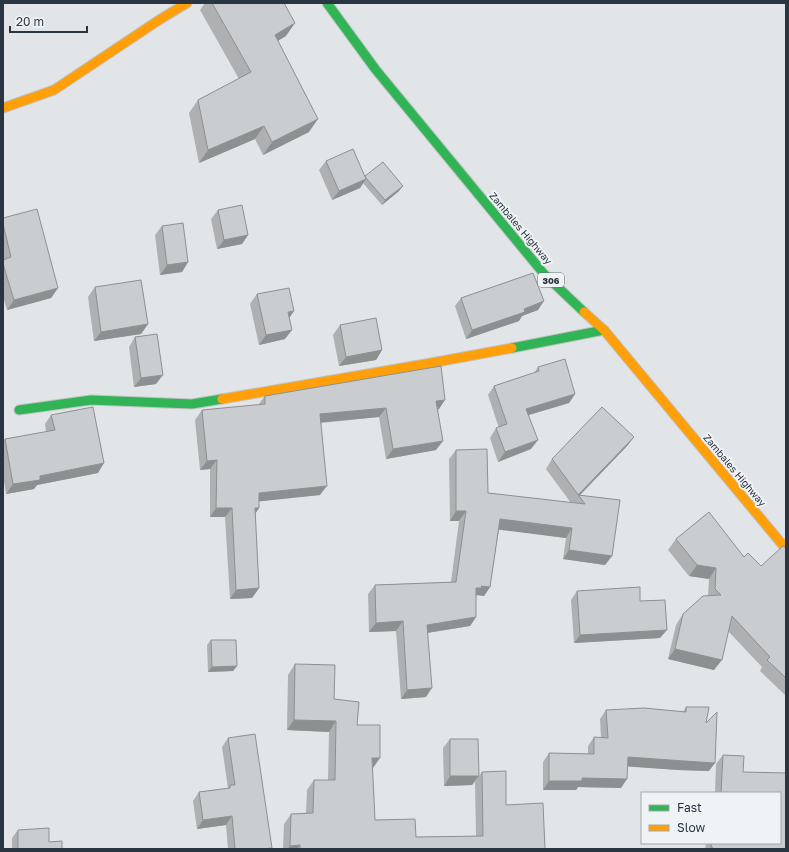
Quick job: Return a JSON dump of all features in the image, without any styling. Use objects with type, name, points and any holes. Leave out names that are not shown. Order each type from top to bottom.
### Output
[{"type":"street","points":[[3,108],[54,90],[158,20],[187,3]]},
{"type":"street","name":"Zambales Highway","points":[[327,3],[376,70],[544,274],[604,330],[786,549]]},
{"type":"street","points":[[19,410],[91,400],[192,404],[431,363],[604,330]]},
{"type":"building","points":[[212,3],[284,3],[295,23],[275,35],[318,119],[272,142],[264,126],[208,150],[198,100],[251,72]]},
{"type":"building","points":[[353,149],[366,179],[339,191],[326,161]]},
{"type":"building","points":[[383,162],[403,186],[385,200],[365,176]]},
{"type":"building","points":[[242,205],[248,235],[224,240],[218,210]]},
{"type":"building","points":[[37,209],[58,288],[14,300],[3,264],[3,260],[11,257],[3,224],[3,218]]},
{"type":"building","points":[[183,223],[188,262],[167,265],[162,226]]},
{"type":"building","points":[[533,273],[544,301],[524,309],[525,312],[472,330],[461,298]]},
{"type":"building","points":[[141,280],[148,324],[101,332],[95,287]]},
{"type":"building","points":[[289,288],[294,311],[288,312],[292,330],[266,335],[257,294]]},
{"type":"building","points":[[376,318],[382,350],[346,357],[340,325]]},
{"type":"building","points":[[157,334],[163,375],[141,378],[135,337]]},
{"type":"building","points":[[565,359],[575,394],[526,409],[538,440],[505,452],[496,428],[507,424],[494,386],[539,371],[538,367]]},
{"type":"building","points":[[441,366],[445,400],[436,401],[443,441],[393,449],[386,408],[320,414],[327,486],[259,493],[259,508],[255,508],[259,588],[236,590],[232,508],[216,508],[217,460],[207,461],[202,410],[265,404],[265,396]]},
{"type":"building","points":[[93,407],[104,463],[40,476],[40,480],[13,484],[5,439],[55,430],[51,415]]},
{"type":"building","points":[[602,407],[634,437],[578,495],[552,459]]},
{"type":"building","points":[[487,449],[488,493],[585,504],[578,495],[620,500],[612,556],[569,550],[572,528],[500,519],[490,587],[481,586],[482,588],[476,588],[476,617],[427,625],[432,688],[407,690],[403,621],[376,623],[375,585],[456,582],[466,511],[456,511],[456,450]]},
{"type":"building","points":[[709,512],[744,557],[748,553],[761,566],[783,546],[786,548],[786,678],[767,660],[770,657],[732,616],[722,660],[675,649],[683,614],[703,596],[721,595],[715,589],[716,568],[697,565],[676,539]]},
{"type":"building","points":[[640,587],[640,601],[665,600],[667,630],[580,635],[577,591]]},
{"type":"building","points":[[211,640],[236,640],[237,666],[212,667]]},
{"type":"building","points":[[295,664],[335,665],[334,699],[359,702],[357,725],[380,725],[380,758],[372,758],[375,820],[415,819],[416,837],[483,836],[482,772],[506,771],[506,805],[543,803],[545,849],[300,849],[300,845],[290,846],[291,814],[313,813],[314,780],[335,780],[336,721],[294,720]]},
{"type":"building","points":[[686,707],[709,707],[706,723],[717,712],[715,763],[628,757],[627,779],[582,778],[582,781],[549,781],[549,753],[594,754],[594,737],[608,738],[606,710],[644,708],[686,712]]},
{"type":"building","points":[[255,734],[272,848],[235,849],[232,816],[203,820],[199,792],[230,788],[230,785],[235,785],[228,738]]},
{"type":"building","points":[[450,739],[478,739],[479,776],[450,776]]},
{"type":"building","points":[[723,755],[744,756],[743,772],[786,773],[786,849],[713,849],[711,847],[712,844],[781,844],[781,792],[721,792]]},
{"type":"building","points":[[49,828],[49,842],[62,841],[62,849],[18,849],[18,830]]},
{"type":"traffic: fast","points":[[327,3],[376,70],[544,274],[584,312]]},
{"type":"traffic: fast","points":[[512,348],[604,330]]},
{"type":"traffic: fast","points":[[19,410],[91,400],[192,404],[222,399]]},
{"type":"traffic: slow","points":[[3,108],[54,90],[187,3]]},
{"type":"traffic: slow","points":[[584,312],[604,330],[786,549]]},
{"type":"traffic: slow","points":[[222,399],[512,348]]}]
